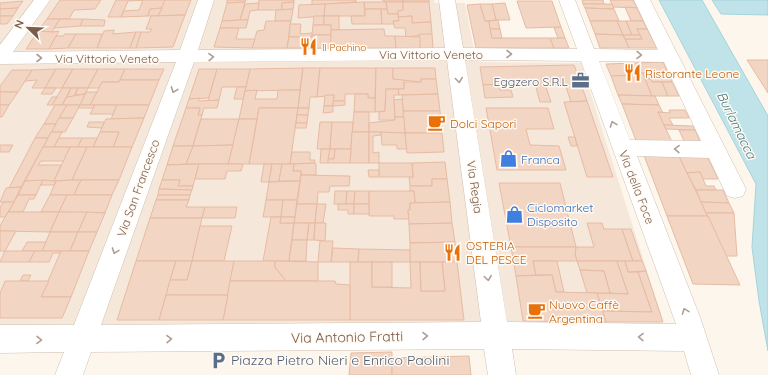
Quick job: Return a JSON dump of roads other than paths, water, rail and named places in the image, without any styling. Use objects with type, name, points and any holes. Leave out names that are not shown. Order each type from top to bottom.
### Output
[{"type":"street","points":[[0,58],[42,0]]},
{"type":"street","name":"Via San Francesco","points":[[69,375],[206,0]]},
{"type":"street","name":"Via Regia","points":[[447,0],[502,375]]},
{"type":"street","name":"Via della Foce","points":[[567,0],[694,338],[705,375]]},
{"type":"street","points":[[642,0],[735,189]]},
{"type":"street","name":"Via Vittorio Veneto","points":[[0,58],[455,54],[670,56]]},
{"type":"street","points":[[622,148],[716,150]]},
{"type":"street","name":"Via Antonio Fratti","points":[[0,339],[82,340],[496,336],[694,338]]},
{"type":"water","name":"Burlamacca","points":[[659,0],[702,0],[768,116],[768,351],[759,301],[752,247],[756,184]]},
{"type":"water","points":[[712,0],[768,0],[768,15],[721,14]]},
{"type":"place","name":"Il Pachino","points":[[309,47]]},
{"type":"place","name":"Ristorante Leone","points":[[632,73]]},
{"type":"place","name":"Eggzero S.R.L","points":[[581,81]]},
{"type":"place","name":"Dolci Sapori","points":[[437,123]]},
{"type":"place","name":"Franca","points":[[508,159]]},
{"type":"place","name":"Ciclomarket Disposito","points":[[514,214]]},
{"type":"place","name":"OSTERIA DEL PESCE","points":[[453,252]]},
{"type":"place","name":"Nuovo Caffè Argentina","points":[[536,311]]},
{"type":"place","name":"Piazza Pietro Nieri e Enrico Paolini","points":[[218,360]]}]
